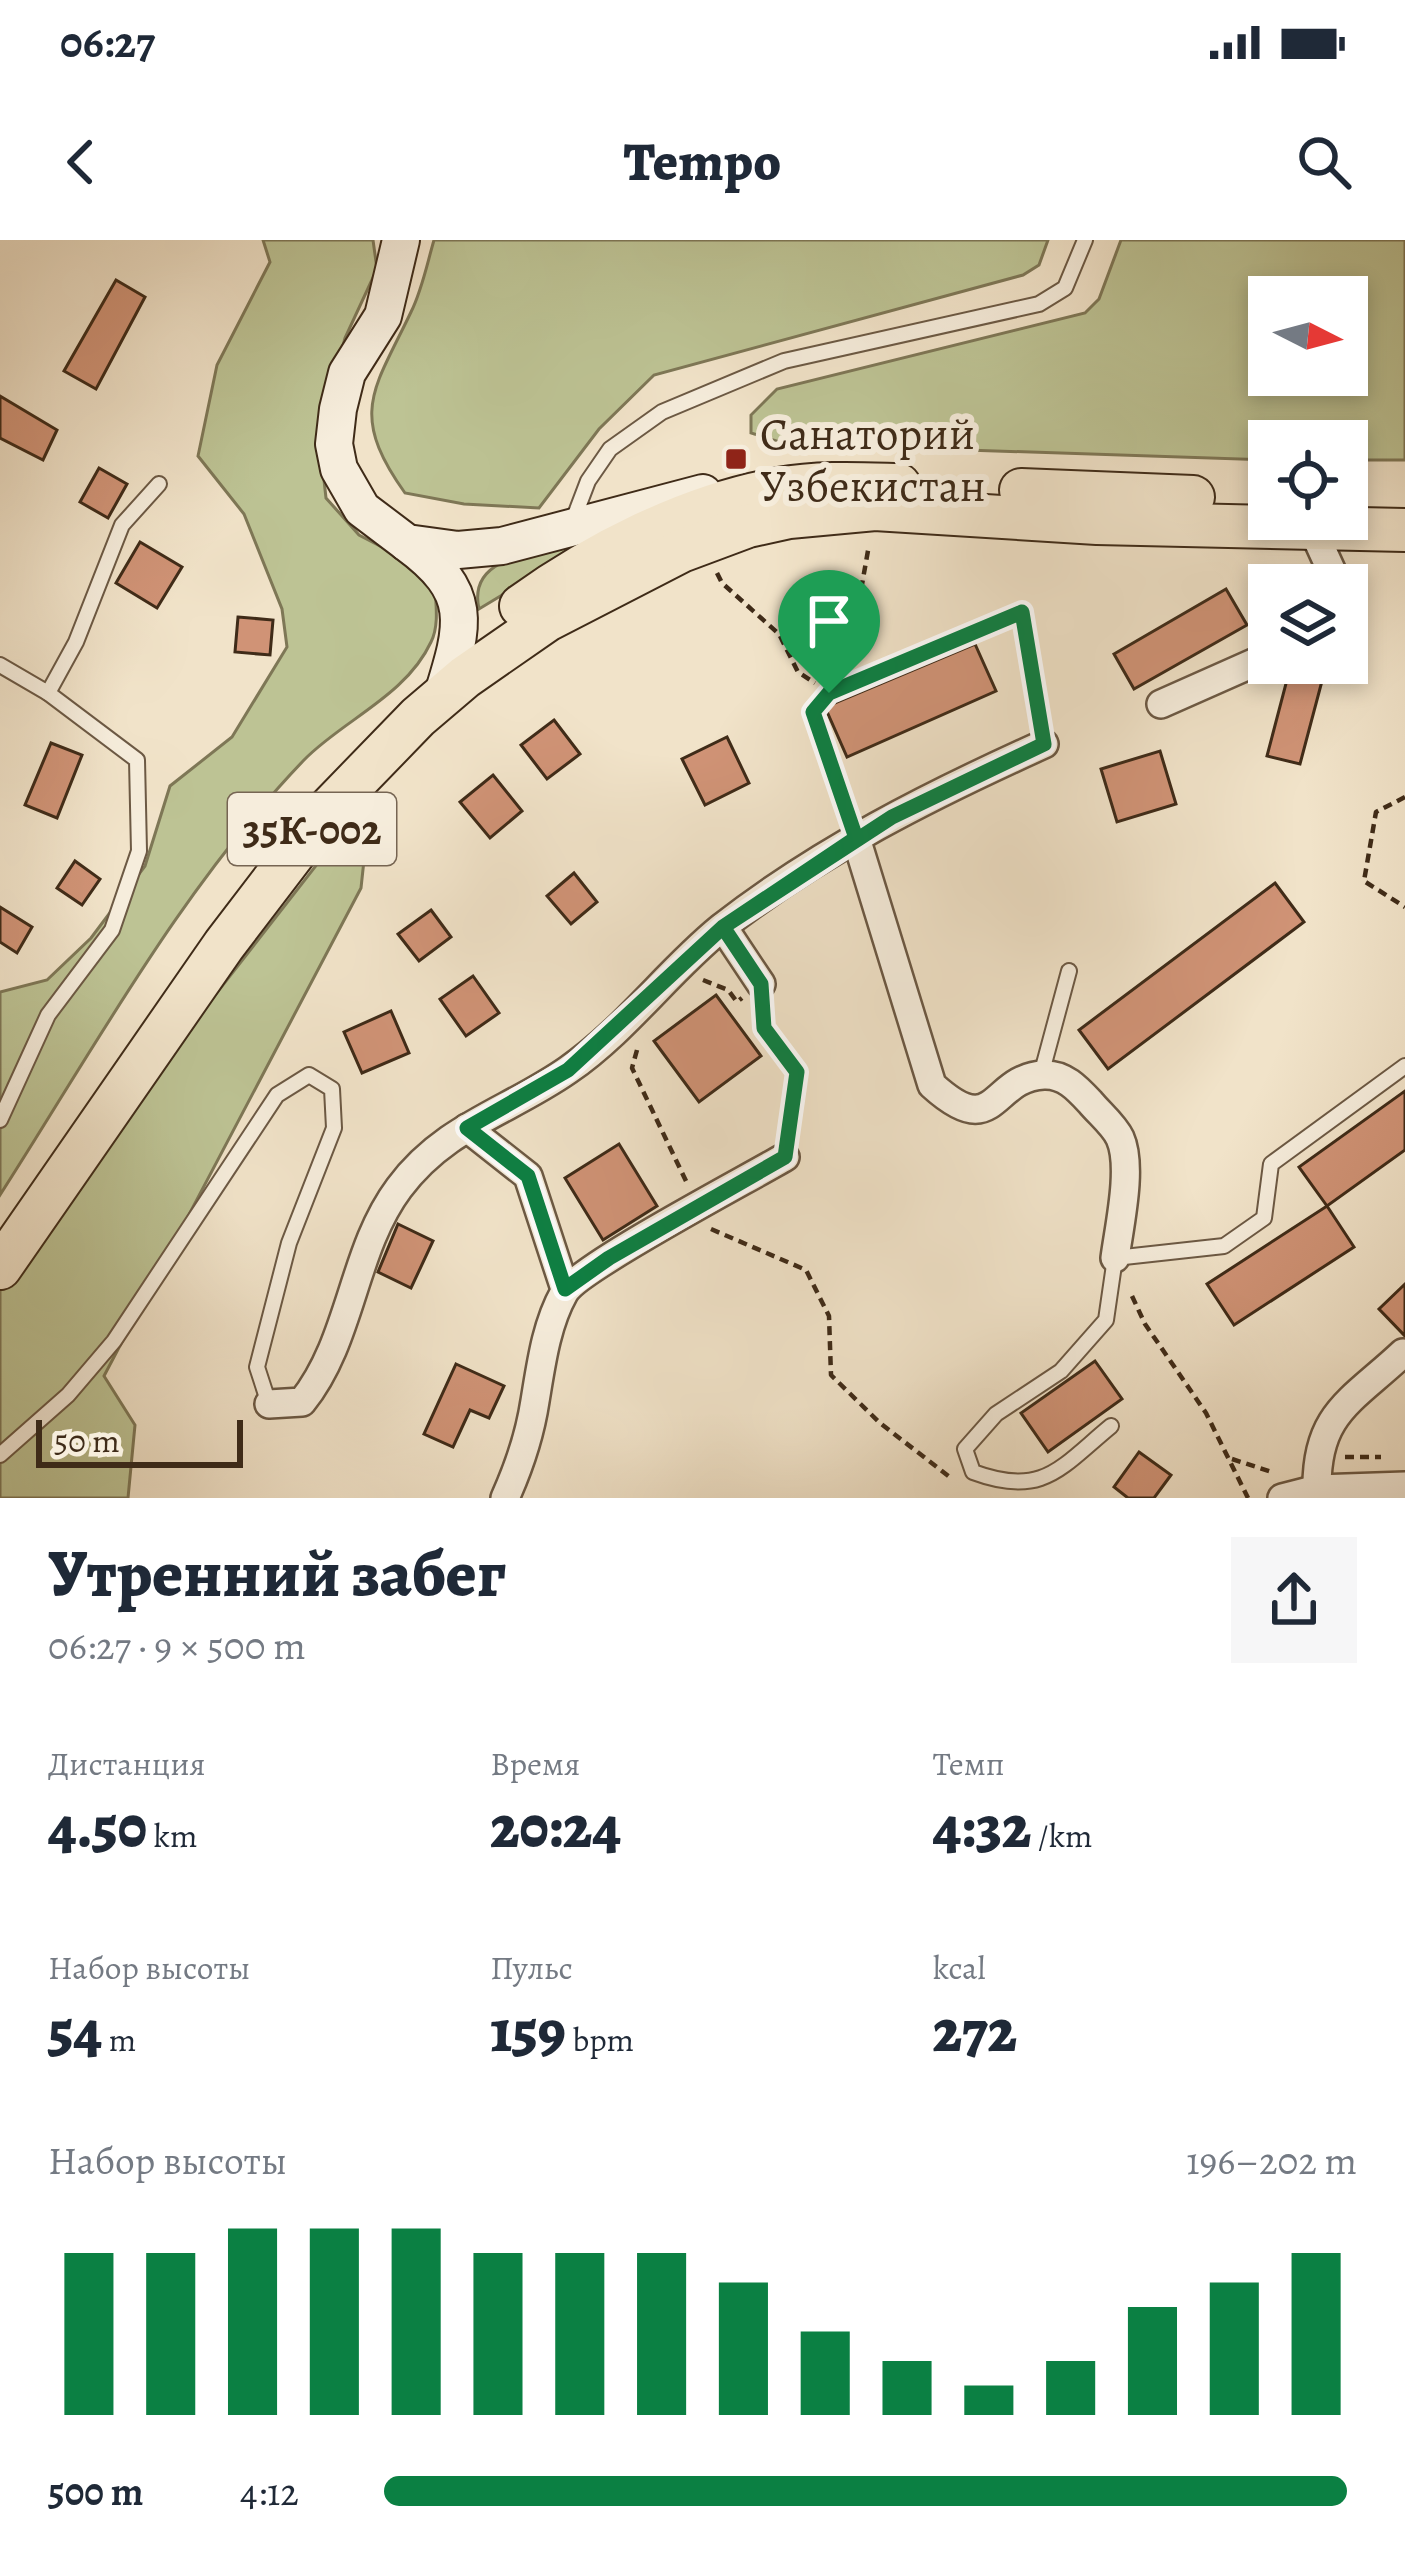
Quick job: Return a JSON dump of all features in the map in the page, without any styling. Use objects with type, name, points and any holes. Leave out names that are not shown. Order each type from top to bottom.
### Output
[{"type":"highway","points":[[839,483],[1248,499]]},
{"type":"highway","name":"35К-002","points":[[0,1229],[292,819],[359,738],[456,653],[538,594],[638,539],[716,504],[780,489],[839,483]]},
{"type":"highway","points":[[1368,503],[1405,504]]},
{"type":"highway","name":"35К-002","points":[[0,1268],[272,879],[391,742],[442,697],[547,620],[681,550],[790,517],[875,509],[1096,523],[1248,527]]},
{"type":"highway","name":"35К-002","points":[[1368,529],[1405,530]]},
{"type":"main road","points":[[400,240],[382,316],[347,373],[334,444],[339,469],[362,509],[450,580],[458,622],[456,653],[442,697]]},
{"type":"main road","points":[[407,543],[458,550],[502,546],[733,484],[839,483]]},
{"type":"main road","points":[[556,530],[681,550]]},
{"type":"street","points":[[1161,704],[1248,665]]},
{"type":"street","points":[[269,1404],[302,1402],[319,1381],[395,1192],[429,1151],[568,1070],[723,927],[856,838],[928,797],[1044,744]]},
{"type":"street","points":[[856,838],[932,1085],[954,1105],[972,1109],[986,1107],[1022,1080],[1060,1077],[1077,1088],[1120,1138],[1124,1168],[1115,1258]]},
{"type":"street","points":[[723,927],[761,984]]},
{"type":"street","points":[[467,1128],[528,1176],[565,1289]]},
{"type":"street","points":[[505,1498],[519,1467],[541,1358],[565,1289],[609,1258],[706,1220],[785,1157]]},
{"type":"street","points":[[1317,1489],[1316,1456],[1326,1425],[1403,1353]]},
{"type":"street","points":[[1282,1498],[1317,1489],[1405,1486]]},
{"type":"lane","points":[[556,530],[610,449],[662,412],[784,361],[1039,304],[1065,288],[1085,240]]},
{"type":"lane","points":[[48,693],[76,642],[122,525],[159,484]]},
{"type":"lane","points":[[836,690],[1022,612],[1044,744]]},
{"type":"lane","points":[[0,688],[5,669],[48,693],[137,760],[139,850],[112,930],[49,1015],[0,1120]]},
{"type":"lane","points":[[1041,1075],[1069,971]]},
{"type":"lane","points":[[1111,1426],[1044,1482],[1003,1484],[973,1472],[965,1449],[996,1414],[1061,1371],[1106,1320],[1115,1258],[1224,1246],[1264,1218],[1271,1164],[1405,1066]]},
{"type":"lane","points":[[0,1455],[68,1395],[115,1341],[277,1095],[309,1075],[332,1089],[334,1128],[289,1243],[267,1320],[257,1367],[269,1404]]},
{"type":"path","points":[[856,838],[813,712],[836,690],[875,509]]},
{"type":"path","points":[[722,583],[778,634],[798,672],[836,690]]},
{"type":"path","points":[[1405,797],[1376,812],[1364,881],[1405,907]]},
{"type":"path","points":[[701,979],[728,990],[737,1002],[761,984]]},
{"type":"path","points":[[761,984],[764,1028],[797,1072],[785,1157]]},
{"type":"path","points":[[637,1049],[632,1068],[706,1220],[806,1270],[829,1316],[831,1375],[880,1423],[957,1483]]},
{"type":"path","points":[[1115,1258],[1144,1324],[1206,1413],[1248,1498]]},
{"type":"green space","points":[[263,240],[373,240],[377,269],[345,338],[319,435],[326,498],[359,535],[405,559],[435,588],[434,636],[406,678],[304,760],[218,861],[142,970],[0,1195],[0,992],[47,980],[91,938],[145,866],[170,786],[232,737],[287,647],[282,609],[244,514],[198,456],[217,365],[270,262]]},
{"type":"green space","points":[[434,240],[1048,240],[1039,265],[1023,275],[654,375],[599,429],[539,508],[464,504],[405,493],[377,442],[372,421],[378,382],[415,304]]},
{"type":"green space","points":[[1121,240],[1405,240],[1405,460],[1368,460],[1368,420],[1248,420],[1248,459],[786,444],[751,433],[751,415],[777,389],[1085,313],[1099,299]]},
{"type":"green space","points":[[580,548],[479,609],[478,591],[493,568],[523,555]]},
{"type":"green space","points":[[371,795],[361,888],[104,1376],[135,1425],[128,1498],[0,1498],[0,1291],[95,1149]]},
{"type":"building","points":[[116,280],[145,297],[96,389],[64,371]]},
{"type":"building","points":[[0,396],[57,430],[43,460],[0,438]]},
{"type":"building","points":[[99,468],[127,484],[108,518],[80,502]]},
{"type":"building","points":[[140,542],[182,567],[157,608],[116,583]]},
{"type":"building","points":[[1226,589],[1247,625],[1134,689],[1114,654]]},
{"type":"building","points":[[238,617],[273,620],[270,655],[235,652]]},
{"type":"building","points":[[975,644],[996,691],[847,757],[825,707]]},
{"type":"building","points":[[1286,684],[1321,684],[1300,764],[1267,756]]},
{"type":"building","points":[[554,720],[580,754],[547,779],[521,745]]},
{"type":"building","points":[[727,737],[749,783],[705,805],[682,759]]},
{"type":"building","points":[[51,743],[82,755],[57,818],[25,805]]},
{"type":"building","points":[[1160,751],[1176,804],[1117,822],[1101,769]]},
{"type":"building","points":[[493,775],[522,811],[490,838],[460,802]]},
{"type":"building","points":[[75,861],[100,879],[82,905],[57,888]]},
{"type":"building","points":[[574,873],[597,902],[571,924],[547,896]]},
{"type":"building","points":[[1275,883],[1304,922],[1108,1069],[1079,1030]]},
{"type":"building","points":[[0,907],[32,927],[17,953],[0,942]]},
{"type":"building","points":[[431,910],[451,937],[419,961],[398,934]]},
{"type":"building","points":[[473,976],[499,1013],[466,1036],[440,999]]},
{"type":"building","points":[[716,995],[761,1056],[699,1102],[654,1041]]},
{"type":"building","points":[[391,1011],[409,1053],[362,1073],[344,1032]]},
{"type":"building","points":[[1405,1091],[1405,1150],[1327,1206],[1299,1167]]},
{"type":"building","points":[[619,1144],[657,1206],[603,1240],[565,1178]]},
{"type":"building","points":[[1327,1206],[1354,1247],[1234,1325],[1207,1284]]},
{"type":"building","points":[[398,1224],[433,1241],[411,1288],[378,1272]]},
{"type":"building","points":[[1405,1284],[1405,1336],[1379,1309]]},
{"type":"building","points":[[1095,1361],[1122,1399],[1048,1452],[1021,1413]]},
{"type":"building","points":[[456,1364],[504,1386],[489,1418],[470,1410],[453,1447],[424,1434]]},
{"type":"building","points":[[1139,1452],[1171,1475],[1154,1498],[1128,1498],[1114,1487]]},
{"type":"place","name":"Санаторий Узбекистан","points":[[736,459]]},
{"type":"route","points":[[829,693],[813,712],[856,838],[723,927],[568,1070],[467,1128],[528,1176],[565,1289],[609,1258],[785,1157],[797,1072],[764,1028],[761,984],[723,927],[892,817],[1044,744],[1022,612],[829,693]]}]
